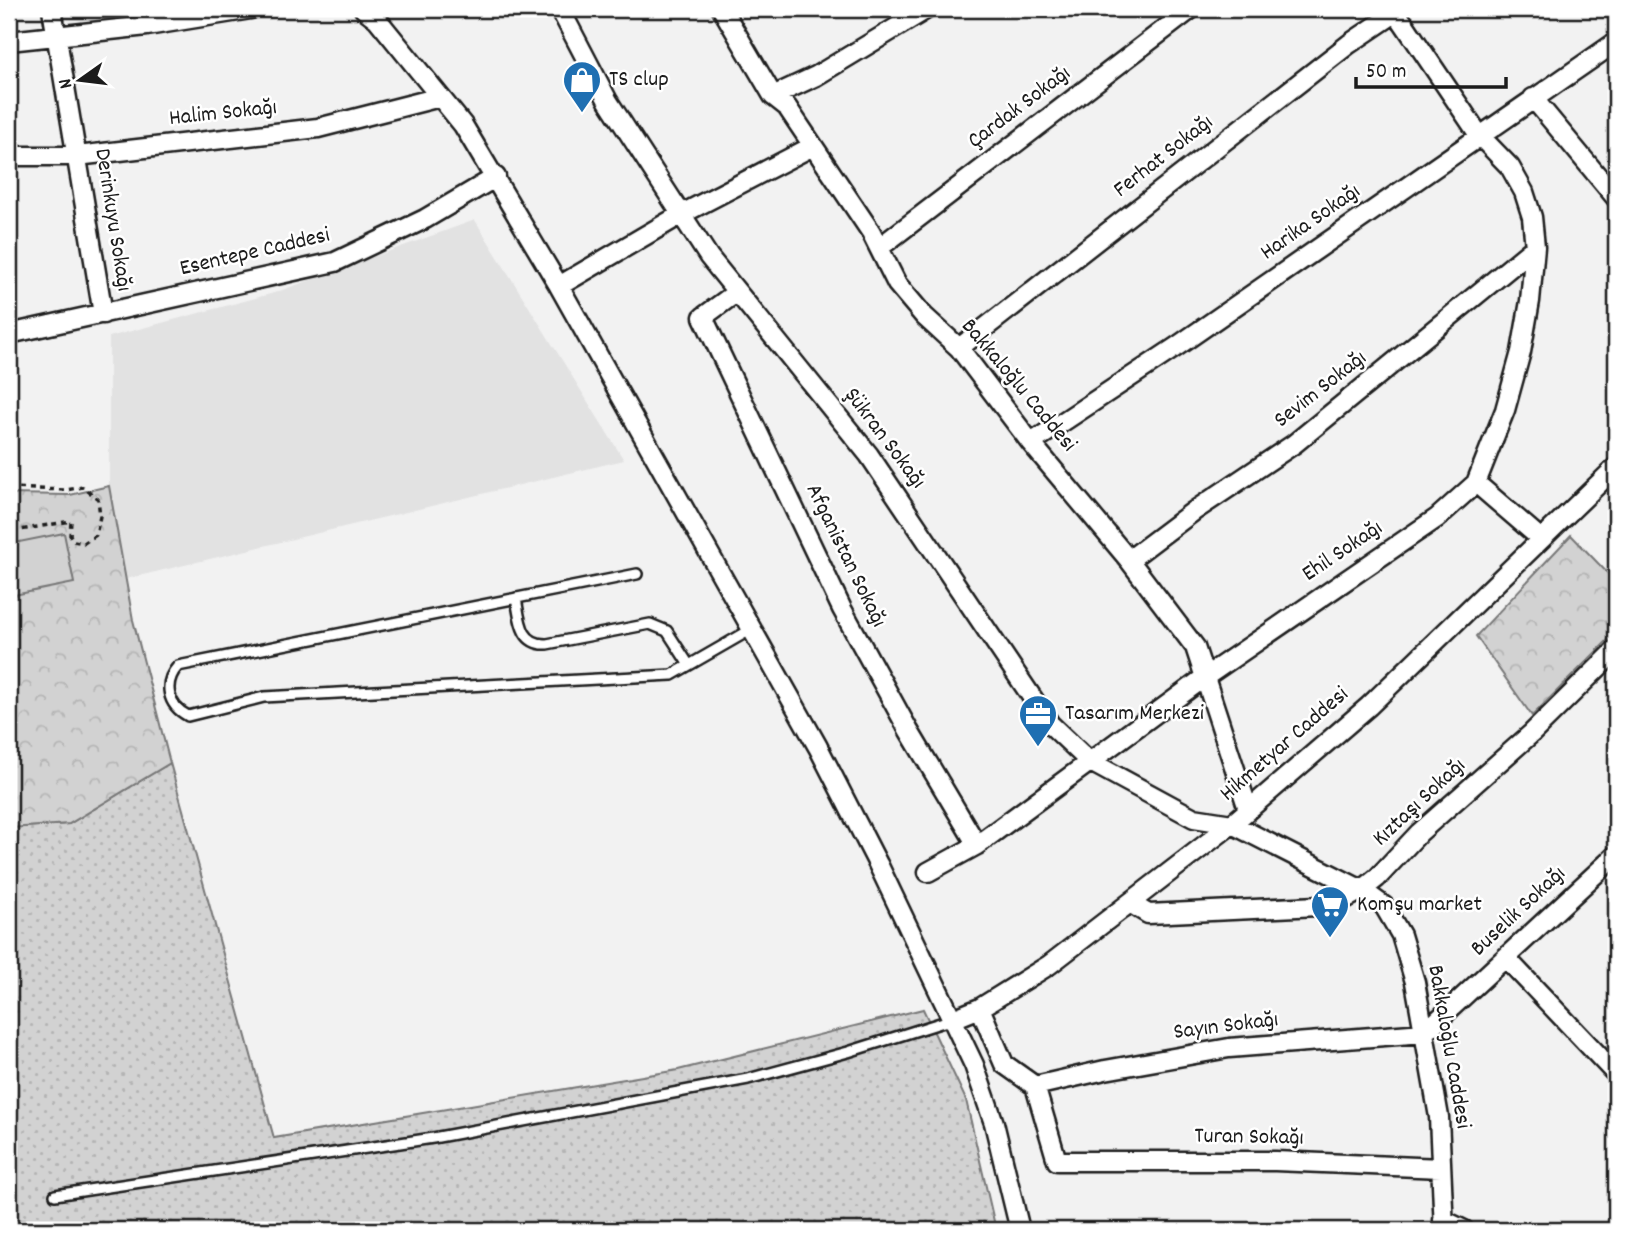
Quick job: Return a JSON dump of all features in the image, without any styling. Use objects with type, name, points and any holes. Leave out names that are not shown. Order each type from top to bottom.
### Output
[{"type":"street","name":"Derinkuyu Sokağı","points":[[52,9],[103,314]]},
{"type":"street","points":[[9,41],[146,17],[251,9]]},
{"type":"street","points":[[364,9],[377,19],[463,125],[496,177],[818,747],[872,852],[974,1065],[988,1104],[1020,1230]]},
{"type":"street","name":"Şükran Sokağı","points":[[560,9],[608,101],[709,257],[869,454],[1050,724],[1089,761],[1194,818],[1232,824]]},
{"type":"street","name":"Bakkaloğlu Caddesi","points":[[722,9],[773,96],[787,107],[880,247],[897,284],[924,316],[959,348],[1031,443],[1129,559],[1195,648],[1248,809]]},
{"type":"street","points":[[773,96],[816,76],[927,9]]},
{"type":"street","name":"Çardak Sokağı","points":[[880,247],[1191,9]]},
{"type":"street","name":"Ehil Sokağı","points":[[928,872],[977,845],[1205,677],[1437,518],[1476,483],[1505,410],[1521,352],[1530,301],[1535,247],[1532,217],[1524,191],[1510,167],[1479,135],[1397,10]]},
{"type":"street","name":"Ferhat Sokağı","points":[[959,348],[1349,44],[1397,10]]},
{"type":"street","name":"Harika Sokağı","points":[[1031,443],[1176,347],[1616,42]]},
{"type":"street","name":"Halim Sokağı","points":[[9,156],[77,156],[318,128],[440,97]]},
{"type":"street","points":[[1533,97],[1616,198]]},
{"type":"street","points":[[559,286],[682,214],[813,146]]},
{"type":"street","name":"Esentepe Caddesi","points":[[9,334],[335,262],[425,219],[496,177]]},
{"type":"street","name":"Sevim Sokağı","points":[[1129,559],[1194,511],[1294,444],[1535,247]]},
{"type":"street","name":"Afganistan Sokağı","points":[[737,292],[703,317],[842,609],[977,845]]},
{"type":"street","name":"Hikmetyar Caddesi","points":[[953,1019],[980,1008],[1049,965],[1232,824],[1369,706],[1616,467]]},
{"type":"street","points":[[1476,483],[1541,539]]},
{"type":"street","name":"Kıztaşı Sokağı","points":[[1362,890],[1377,878],[1419,833],[1532,733],[1616,650]]},
{"type":"street","points":[[1232,824],[1362,890]]},
{"type":"street","name":"Buselik Sokağı","points":[[1424,1033],[1615,859]]},
{"type":"street","points":[[1130,903],[1148,914],[1318,906],[1343,900],[1362,890]]},
{"type":"street","name":"Bakkaloğlu Caddesi","points":[[1362,890],[1384,906],[1401,935],[1415,982],[1439,1117],[1444,1225]]},
{"type":"street","points":[[1506,958],[1616,1074]]},
{"type":"street","points":[[980,1008],[1004,1064],[1035,1086]]},
{"type":"street","name":"Sayın Sokağı","points":[[1035,1086],[1105,1070],[1229,1048],[1424,1033]]},
{"type":"street","name":"Turan Sokağı","points":[[1035,1086],[1057,1161],[1275,1161],[1441,1168]]},
{"type":"street","points":[[1444,1225],[1464,1230]]},
{"type":"lane","points":[[637,574],[178,666],[170,678],[169,694],[175,707],[188,716],[264,697],[673,675],[752,629]]},
{"type":"lane","points":[[516,598],[522,631],[537,643],[547,644],[650,624],[667,631],[689,665]]},
{"type":"lane","points":[[55,1195],[433,1138],[748,1079],[848,1052],[953,1019]]},
{"type":"path","points":[[9,488],[66,490],[83,487],[98,499],[100,516],[96,535],[83,542],[74,541],[70,535],[71,520],[9,532]]},
{"type":"shaded area","points":[[475,220],[624,460],[126,579],[109,486],[109,337],[274,293]]},
{"type":"green space","points":[[109,486],[133,620],[170,763],[69,824],[9,828],[9,494],[70,495]]},
{"type":"green space","points":[[64,533],[74,583],[9,596],[9,544]]},
{"type":"green space","points":[[1571,535],[1616,582],[1616,632],[1532,716],[1476,636]]},
{"type":"green space","points":[[170,763],[274,1138],[678,1070],[923,1009],[966,1100],[996,1230],[114,1230],[9,1219],[9,828],[69,824]]},
{"type":"place","name":"TS clup","points":[[582,114]]},
{"type":"place","name":"Tasarım Merkezi","points":[[1038,748]]},
{"type":"place","name":"Komşu market","points":[[1330,939]]}]
